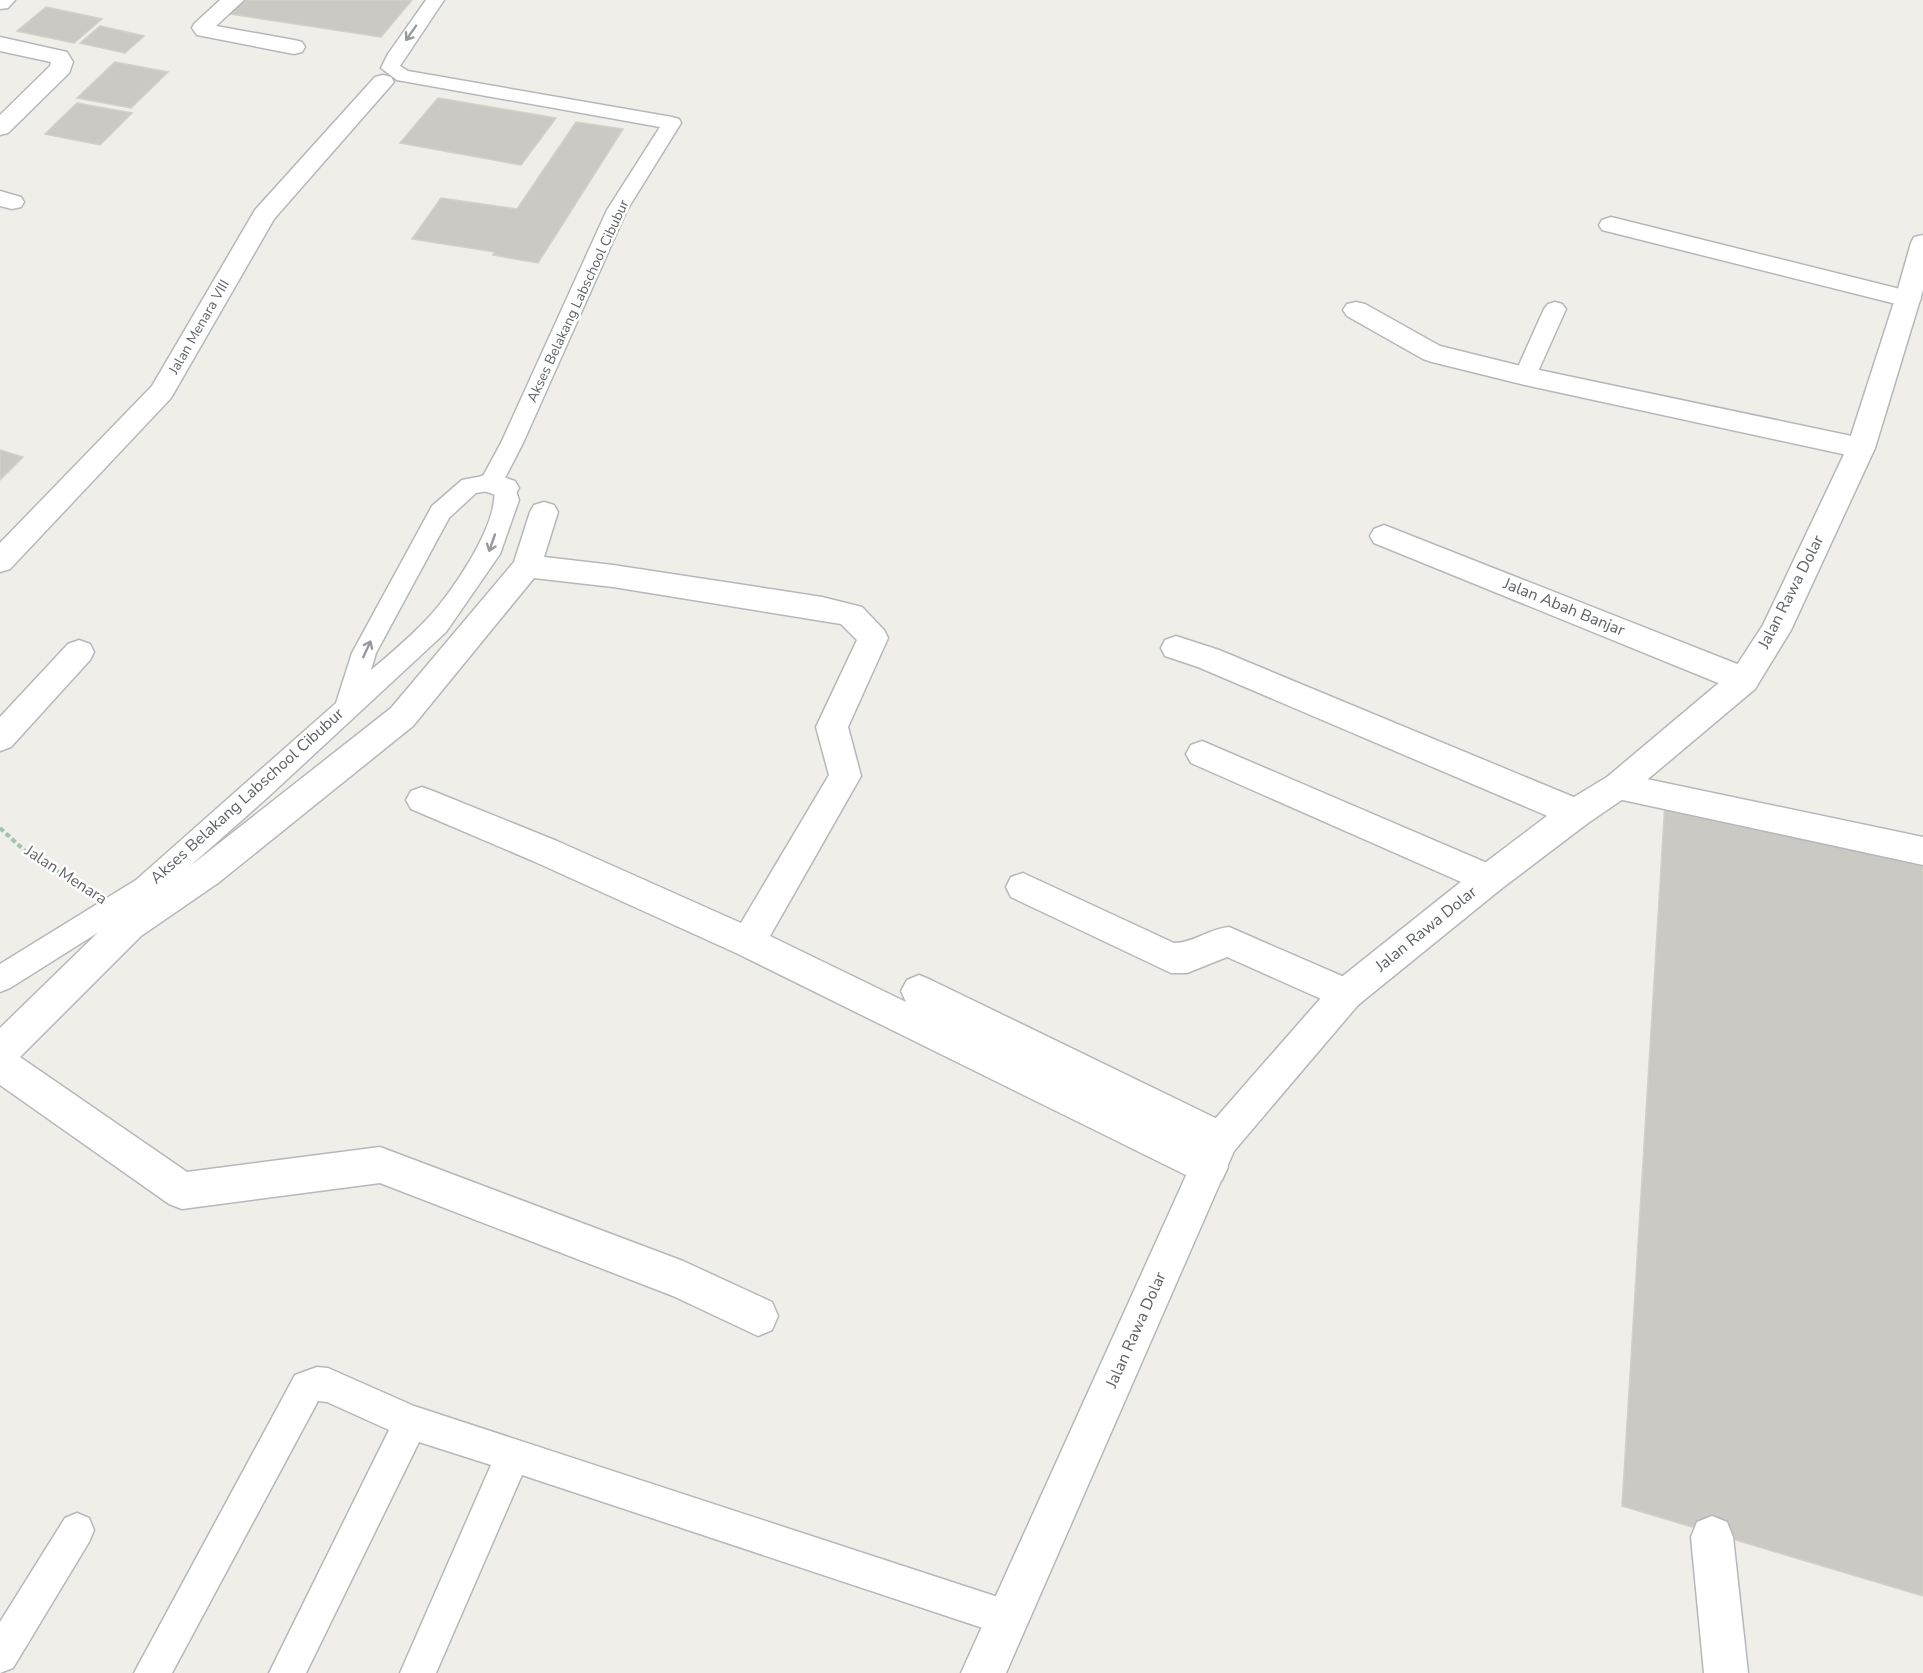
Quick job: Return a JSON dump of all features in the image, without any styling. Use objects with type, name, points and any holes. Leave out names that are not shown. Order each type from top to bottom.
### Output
[{"type":"street","points":[[0,3],[4,0]]},
{"type":"street","points":[[233,0],[203,28],[294,48]]},
{"type":"street","points":[[0,44],[59,57],[62,62],[61,68],[0,128]]},
{"type":"street","name":"Jalan Menara VIII","points":[[0,561],[162,392],[264,215],[387,75]]},
{"type":"street","points":[[1611,225],[1908,299]]},
{"type":"street","name":"Jalan Rawa Dolar","points":[[983,1673],[1215,1153],[1346,994],[1489,879],[1576,813],[1618,786],[1744,680],[1776,630],[1861,448],[1908,299],[1923,243]]},
{"type":"street","points":[[1356,310],[1432,353],[1525,376],[1861,448]]},
{"type":"street","points":[[0,1052],[129,926],[206,873],[402,717],[527,566],[544,512]]},
{"type":"street","name":"Jalan Abah Banjar","points":[[1384,536],[1744,680]]},
{"type":"street","points":[[527,566],[613,576],[822,608],[851,615],[873,638],[832,727],[845,776],[748,942]]},
{"type":"street","points":[[1176,648],[1208,658],[1576,813]]},
{"type":"street","points":[[0,738],[79,652]]},
{"type":"street","points":[[1202,754],[1489,879]]},
{"type":"street","points":[[1618,786],[1923,850]]},
{"type":"street","points":[[422,800],[546,851],[1215,1153]]},
{"type":"street","points":[[1023,887],[1171,958],[1187,958],[1217,943],[1229,942],[1346,994]]},
{"type":"street","points":[[919,991],[1215,1153]]},
{"type":"street","points":[[0,1064],[182,1191],[380,1165],[683,1280],[758,1316]]},
{"type":"street","points":[[1713,1537],[1726,1673]]},
{"type":"lane","points":[[387,75],[397,54],[435,0]]},
{"type":"lane","name":"Akses Belakang Labschool Cibubur","points":[[0,979],[146,888],[258,790],[437,625],[488,554],[507,500],[498,485],[512,443],[617,210],[672,123],[387,75]]},
{"type":"lane","points":[[1525,376],[1555,309]]},
{"type":"lane","name":"Akses Belakang Labschool Cibubur","points":[[348,705],[364,653],[440,512],[470,486],[498,485]]},
{"type":"lane","points":[[152,1673],[307,1387],[317,1384],[328,1385],[411,1422],[1007,1618]]},
{"type":"lane","points":[[287,1673],[411,1422]]},
{"type":"lane","points":[[418,1673],[513,1456]]},
{"type":"lane","points":[[0,1655],[77,1530]]},
{"type":"path","name":"Jalan Menara","points":[[0,828],[24,850],[114,906]]},
{"type":"building","points":[[243,0],[412,0],[381,37],[230,14]]},
{"type":"building","points":[[46,7],[102,19],[74,43],[17,31]]},
{"type":"building","points":[[100,26],[144,36],[125,53],[80,43]]},
{"type":"building","points":[[115,62],[168,72],[131,108],[77,98]]},
{"type":"building","points":[[438,98],[556,118],[521,165],[400,143]]},
{"type":"building","points":[[77,103],[132,113],[100,145],[45,134]]},
{"type":"building","points":[[576,122],[623,129],[538,263],[493,255],[495,252],[412,239],[441,198],[517,209]]},
{"type":"building","points":[[0,450],[23,457],[0,480]]},
{"type":"building","points":[[1665,802],[1923,861],[1923,1596],[1622,1506]]}]
